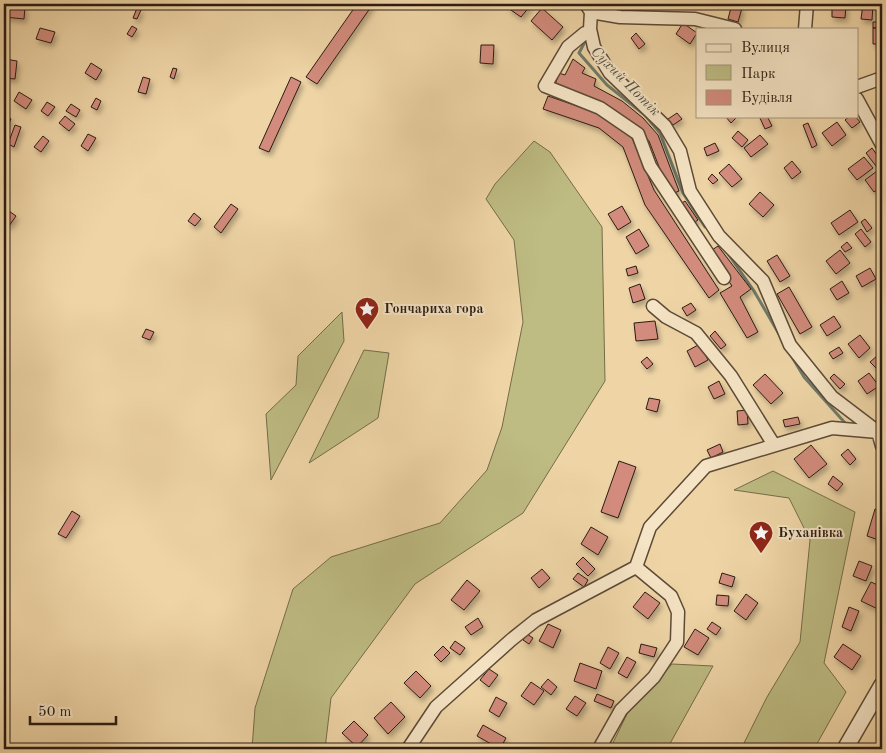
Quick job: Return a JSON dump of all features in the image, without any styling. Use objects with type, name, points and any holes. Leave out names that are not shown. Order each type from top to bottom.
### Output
[{"type":"street","points":[[805,28],[807,4]]},
{"type":"street","points":[[731,28],[695,19],[620,17],[588,8],[594,47],[610,73],[665,126],[680,151],[690,191],[719,236],[763,281],[790,345],[832,396],[880,434],[882,446]]},
{"type":"street","points":[[585,33],[568,47],[545,86],[600,108],[638,134],[650,166],[724,278]]},
{"type":"street","points":[[858,88],[882,78]]},
{"type":"street","points":[[858,101],[882,145]]},
{"type":"street","points":[[653,306],[666,317],[696,333],[731,376],[774,445]]},
{"type":"street","points":[[408,749],[436,706],[517,635],[536,620],[636,567],[650,527],[706,466],[832,428],[880,434]]},
{"type":"street","points":[[599,749],[621,710],[654,677],[677,642],[678,612],[671,596],[636,567]]},
{"type":"street","points":[[845,749],[882,685]]},
{"type":"green space","points":[[534,141],[550,152],[602,227],[605,381],[523,513],[415,584],[331,698],[325,749],[252,749],[255,708],[293,589],[331,557],[440,523],[487,470],[502,427],[523,322],[514,240],[486,199],[495,184]]},
{"type":"green space","points":[[342,312],[344,341],[271,480],[266,414],[296,385],[298,356]]},
{"type":"green space","points":[[364,350],[389,353],[378,418],[309,463]]},
{"type":"green space","points":[[773,471],[855,512],[824,663],[846,692],[814,749],[741,749],[767,697],[800,642],[810,540],[789,498],[734,490]]},
{"type":"green space","points":[[672,664],[713,666],[667,749],[610,749],[627,714]]},
{"type":"building","points":[[357,4],[373,4],[317,84],[306,77]]},
{"type":"building","points":[[511,4],[527,4],[530,6],[521,17],[508,8]]},
{"type":"building","points":[[732,4],[742,8],[738,22],[728,19]]},
{"type":"building","points":[[832,4],[846,4],[845,18],[832,17]]},
{"type":"building","points":[[863,4],[873,4],[872,20],[861,19]]},
{"type":"building","points":[[6,5],[25,7],[24,19],[5,17]]},
{"type":"building","points":[[137,8],[141,10],[137,19],[133,18]]},
{"type":"building","points":[[542,8],[563,27],[552,40],[531,21]]},
{"type":"building","points":[[873,22],[882,22],[882,27],[873,28]]},
{"type":"building","points":[[683,23],[696,32],[690,44],[676,34]]},
{"type":"building","points":[[132,26],[137,29],[132,37],[127,34]]},
{"type":"building","points":[[40,28],[55,32],[51,43],[36,39]]},
{"type":"building","points":[[873,28],[882,28],[882,44],[873,44]]},
{"type":"building","points":[[636,33],[645,44],[639,49],[631,38]]},
{"type":"building","points":[[481,45],[494,45],[493,64],[480,63]]},
{"type":"building","points":[[5,59],[17,61],[15,79],[4,78]]},
{"type":"building","points":[[573,59],[585,68],[582,73],[596,79],[594,86],[622,101],[643,118],[658,135],[679,191],[670,195],[649,141],[641,132],[555,85],[559,73],[565,75]]},
{"type":"building","points":[[91,63],[102,70],[96,80],[85,73]]},
{"type":"building","points":[[173,68],[177,69],[174,79],[170,77]]},
{"type":"building","points":[[143,77],[150,79],[146,94],[138,92]]},
{"type":"building","points":[[291,77],[301,82],[269,152],[259,148]]},
{"type":"building","points":[[19,92],[32,100],[26,109],[14,101]]},
{"type":"building","points":[[548,96],[603,115],[632,138],[654,190],[719,290],[709,298],[645,205],[623,147],[599,128],[543,109]]},
{"type":"building","points":[[96,98],[101,101],[97,110],[91,107]]},
{"type":"building","points":[[47,102],[55,107],[48,116],[41,111]]},
{"type":"building","points":[[71,104],[80,110],[76,117],[66,111]]},
{"type":"building","points":[[677,113],[682,119],[673,125],[668,119]]},
{"type":"building","points":[[4,114],[11,119],[4,133]]},
{"type":"building","points":[[65,116],[75,124],[69,131],[59,123]]},
{"type":"building","points":[[727,118],[736,118],[731,123]]},
{"type":"building","points":[[760,118],[768,118],[772,126],[765,129]]},
{"type":"building","points":[[848,118],[857,118],[860,122],[852,128],[845,120]]},
{"type":"building","points":[[837,122],[846,135],[832,146],[822,133]]},
{"type":"building","points":[[808,123],[817,145],[812,148],[803,125]]},
{"type":"building","points":[[15,125],[21,127],[14,147],[8,144]]},
{"type":"building","points":[[738,131],[748,140],[742,147],[732,138]]},
{"type":"building","points":[[88,134],[96,138],[88,151],[81,146]]},
{"type":"building","points":[[760,135],[768,144],[751,157],[744,148]]},
{"type":"building","points":[[43,136],[49,141],[41,152],[34,147]]},
{"type":"building","points":[[715,143],[719,151],[707,156],[704,148]]},
{"type":"building","points":[[872,148],[882,162],[876,166],[866,153]]},
{"type":"building","points":[[864,157],[873,168],[857,180],[848,169]]},
{"type":"building","points":[[792,161],[801,172],[792,179],[784,168]]},
{"type":"building","points":[[729,164],[742,179],[732,187],[719,173]]},
{"type":"building","points":[[881,168],[882,186],[874,192],[865,180]]},
{"type":"building","points":[[712,174],[718,180],[713,184],[708,179]]},
{"type":"building","points":[[760,192],[774,205],[763,217],[749,204]]},
{"type":"building","points":[[685,201],[698,220],[692,224],[679,205]]},
{"type":"building","points":[[231,204],[238,209],[221,233],[214,227]]},
{"type":"building","points":[[622,206],[631,222],[618,230],[608,214]]},
{"type":"building","points":[[850,210],[858,222],[839,235],[831,223]]},
{"type":"building","points":[[9,211],[16,216],[9,226],[4,222],[4,218]]},
{"type":"building","points":[[194,213],[201,219],[195,226],[188,221]]},
{"type":"building","points":[[865,219],[872,228],[867,232],[861,222]]},
{"type":"building","points":[[639,229],[649,246],[636,254],[626,237]]},
{"type":"building","points":[[861,229],[871,242],[865,247],[855,234]]},
{"type":"building","points":[[847,242],[852,248],[845,252],[841,247]]},
{"type":"building","points":[[718,246],[751,289],[740,297],[758,332],[747,338],[720,293],[732,286],[709,252]]},
{"type":"building","points":[[840,250],[850,263],[836,274],[826,261]]},
{"type":"building","points":[[777,255],[790,276],[780,282],[767,261]]},
{"type":"building","points":[[636,266],[638,273],[628,276],[626,269]]},
{"type":"building","points":[[870,268],[876,279],[862,287],[856,276]]},
{"type":"building","points":[[842,281],[849,293],[837,300],[830,289]]},
{"type":"building","points":[[640,284],[645,299],[633,303],[629,288]]},
{"type":"building","points":[[789,287],[812,327],[800,334],[777,294]]},
{"type":"building","points":[[691,303],[696,310],[687,316],[682,308]]},
{"type":"building","points":[[834,316],[841,327],[827,336],[820,325]]},
{"type":"building","points":[[655,321],[658,339],[636,341],[634,323]]},
{"type":"building","points":[[146,329],[154,332],[150,340],[142,337]]},
{"type":"building","points":[[715,331],[726,345],[721,349],[710,336]]},
{"type":"building","points":[[860,335],[870,348],[859,358],[848,344]]},
{"type":"building","points":[[700,344],[708,360],[695,367],[687,351]]},
{"type":"building","points":[[839,347],[843,353],[833,359],[829,353]]},
{"type":"building","points":[[878,355],[882,359],[882,374],[870,362]]},
{"type":"building","points":[[647,357],[653,364],[647,369],[641,362]]},
{"type":"building","points":[[869,373],[879,386],[867,394],[858,381]]},
{"type":"building","points":[[765,374],[783,393],[771,404],[753,385]]},
{"type":"building","points":[[834,374],[845,384],[840,389],[830,378]]},
{"type":"building","points":[[719,381],[725,394],[714,399],[708,387]]},
{"type":"building","points":[[649,398],[660,400],[657,412],[646,409]]},
{"type":"building","points":[[747,410],[748,424],[738,425],[737,411]]},
{"type":"building","points":[[798,417],[800,424],[785,427],[783,420]]},
{"type":"building","points":[[720,444],[723,452],[711,458],[707,450]]},
{"type":"building","points":[[811,445],[827,464],[809,478],[794,459]]},
{"type":"building","points":[[848,449],[856,459],[850,465],[841,455]]},
{"type":"building","points":[[619,461],[636,467],[618,518],[601,512]]},
{"type":"building","points":[[833,476],[843,484],[837,491],[828,484]]},
{"type":"building","points":[[875,509],[882,511],[882,529],[879,540],[867,536]]},
{"type":"building","points":[[72,511],[80,516],[66,538],[58,534]]},
{"type":"building","points":[[591,527],[608,537],[598,555],[581,544]]},
{"type":"building","points":[[583,557],[595,569],[588,576],[576,564]]},
{"type":"building","points":[[859,561],[872,566],[866,581],[853,576]]},
{"type":"building","points":[[542,569],[550,578],[539,588],[531,578]]},
{"type":"building","points":[[578,573],[588,580],[584,587],[573,579]]},
{"type":"building","points":[[722,573],[735,577],[732,587],[719,583]]},
{"type":"building","points":[[467,580],[480,591],[464,610],[451,600]]},
{"type":"building","points":[[871,582],[882,587],[880,610],[861,601]]},
{"type":"building","points":[[645,592],[660,603],[648,619],[633,607]]},
{"type":"building","points":[[746,594],[758,603],[746,620],[734,611]]},
{"type":"building","points":[[717,595],[729,596],[728,606],[716,605]]},
{"type":"building","points":[[849,607],[859,611],[851,631],[842,627]]},
{"type":"building","points":[[478,618],[483,627],[471,635],[465,627]]},
{"type":"building","points":[[712,622],[721,628],[716,635],[707,629]]},
{"type":"building","points":[[548,624],[561,630],[553,648],[539,641]]},
{"type":"building","points":[[695,629],[709,638],[698,655],[684,647]]},
{"type":"building","points":[[527,634],[533,638],[529,644],[523,640]]},
{"type":"building","points":[[455,641],[465,648],[460,655],[450,648]]},
{"type":"building","points":[[641,644],[657,648],[654,657],[639,653]]},
{"type":"building","points":[[843,644],[861,656],[852,670],[834,657]]},
{"type":"building","points":[[443,646],[450,653],[441,662],[434,655]]},
{"type":"building","points":[[608,647],[619,653],[610,669],[600,663]]},
{"type":"building","points":[[627,657],[636,662],[627,678],[618,673]]},
{"type":"building","points":[[580,663],[602,671],[596,689],[574,681]]},
{"type":"building","points":[[489,669],[498,675],[489,687],[480,680]]},
{"type":"building","points":[[416,671],[431,686],[420,698],[404,683]]},
{"type":"building","points":[[548,679],[557,687],[551,695],[541,687]]},
{"type":"building","points":[[531,682],[544,691],[534,705],[521,696]]},
{"type":"building","points":[[597,694],[614,701],[611,708],[594,701]]},
{"type":"building","points":[[575,696],[586,703],[577,716],[566,709]]},
{"type":"building","points":[[496,697],[507,703],[499,717],[489,711]]},
{"type":"building","points":[[391,702],[405,717],[388,734],[374,718]]},
{"type":"building","points":[[354,721],[368,735],[357,747],[342,733]]},
{"type":"building","points":[[483,725],[506,738],[500,749],[477,736]]},
{"type":"waterway","name":"Сухий Потік","points":[[587,38],[579,53],[607,85],[645,115],[660,133],[683,193],[705,227]]},
{"type":"waterway","name":"Сухий Потік","points":[[729,255],[754,291],[779,334]]},
{"type":"waterway","name":"Сухий Потік","points":[[792,357],[804,377],[846,424]]},
{"type":"place","name":"Гончариха гора","points":[[367,330]]},
{"type":"place","name":"Буханівка","points":[[761,554]]}]
